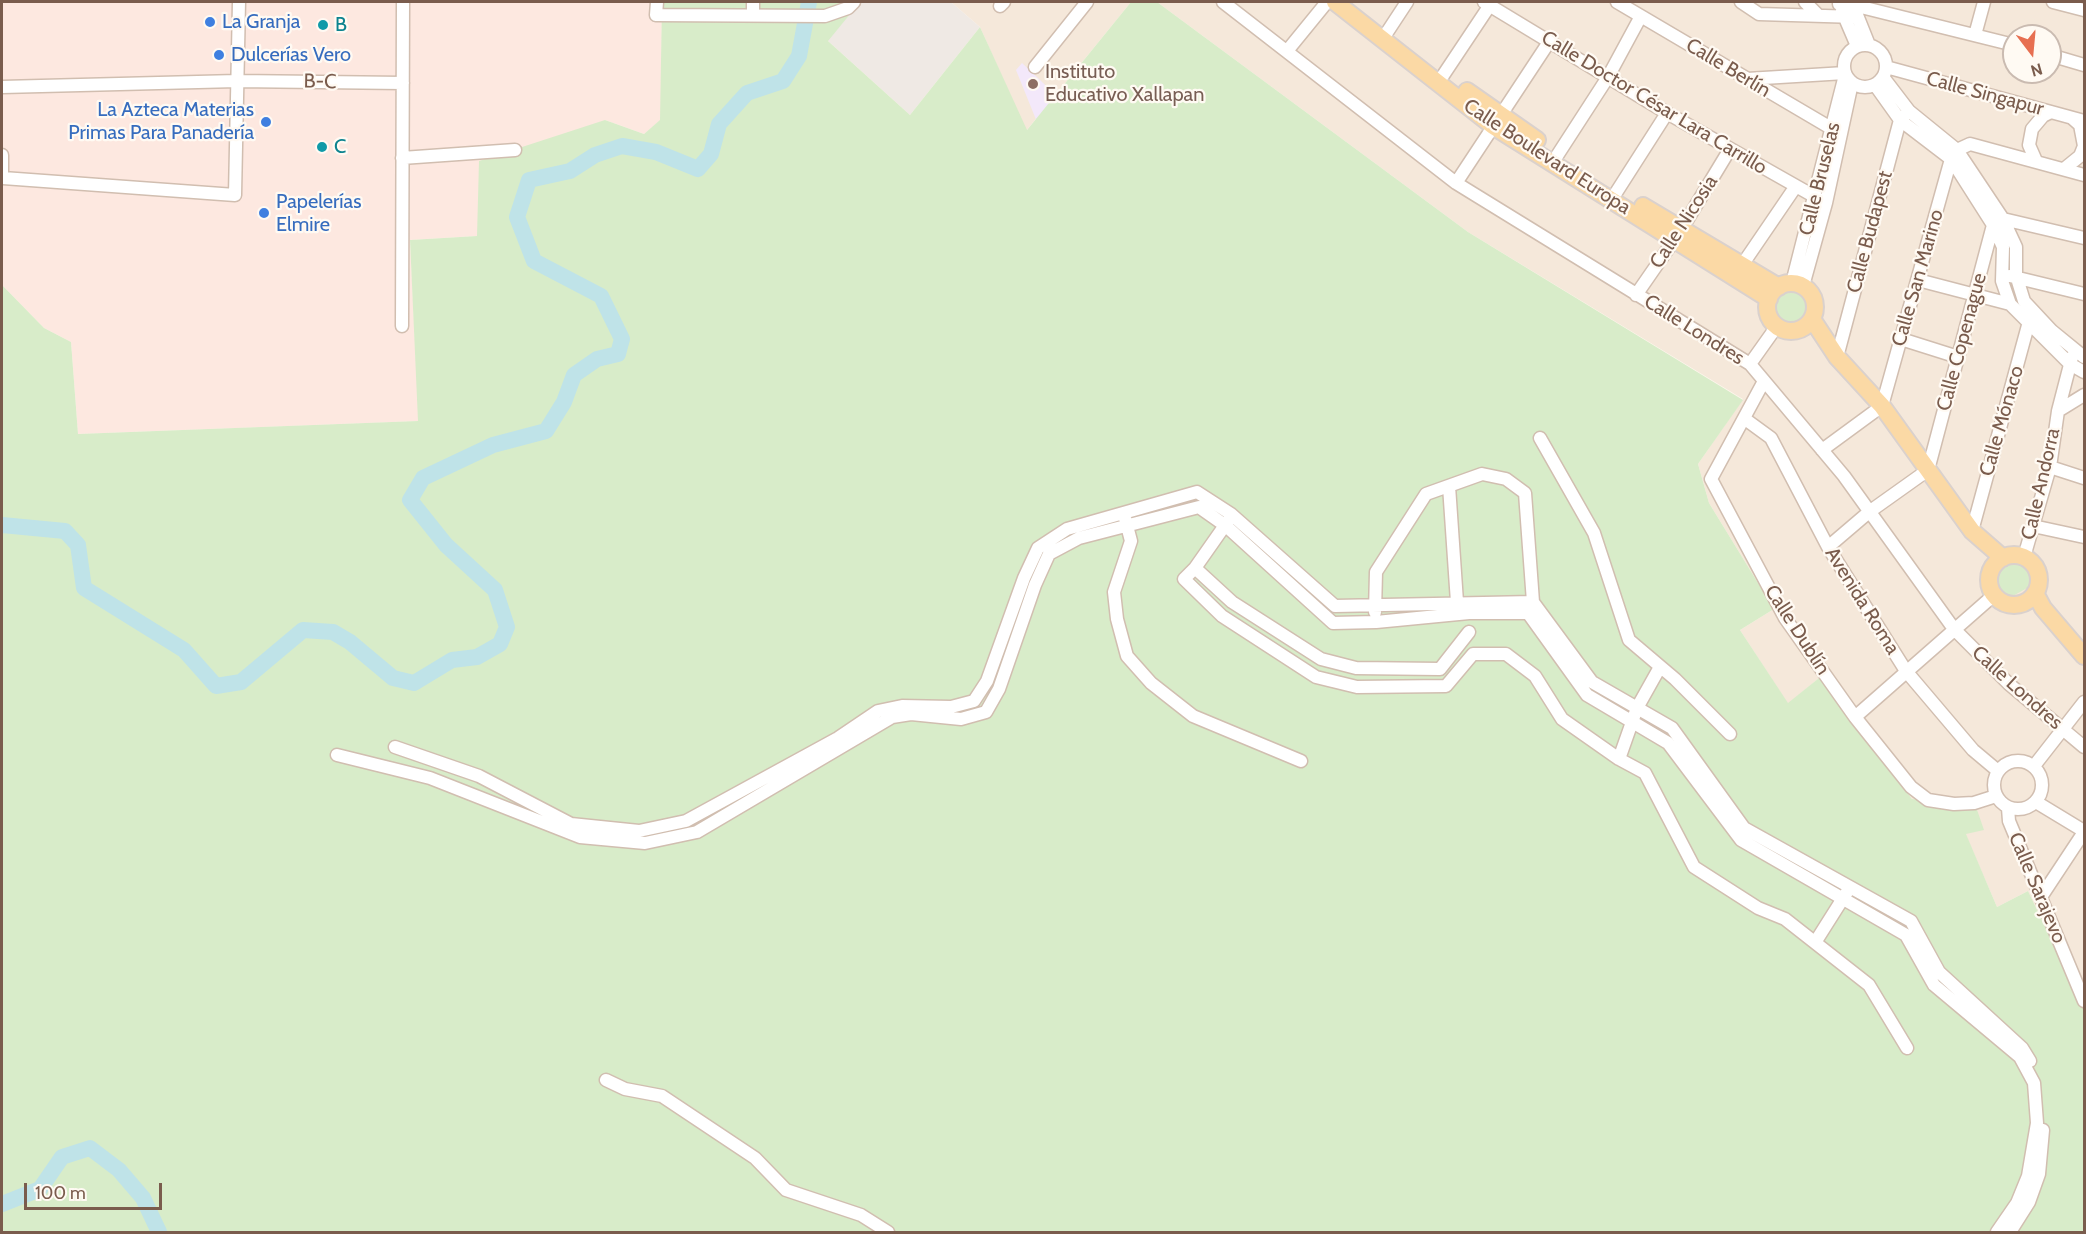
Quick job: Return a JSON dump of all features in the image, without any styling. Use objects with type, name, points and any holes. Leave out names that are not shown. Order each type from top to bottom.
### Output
[{"type":"main road","name":"Calle Boulevard Europa","points":[[1335,2],[1385,36],[1497,121],[1738,272],[1786,289]]},
{"type":"main road","name":"Calle Boulevard Europa","points":[[1351,2],[1385,36]]},
{"type":"main road","points":[[1786,289],[1809,291],[1815,304],[1809,322],[1792,330],[1777,326],[1768,314],[1786,289]]},
{"type":"main road","points":[[1809,322],[1837,357],[1882,406],[1972,531],[1996,557],[2024,557],[2038,572],[2035,601]]},
{"type":"main road","points":[[1996,557],[1989,579],[1994,595],[2005,604],[2035,601]]},
{"type":"main road","points":[[2035,601],[2085,656]]},
{"type":"street","points":[[2,155],[2,178],[235,195],[239,2]]},
{"type":"street","points":[[402,326],[403,2]]},
{"type":"street","points":[[657,2],[656,15],[825,16],[848,8],[854,2]]},
{"type":"street","points":[[753,2],[753,15]]},
{"type":"street","points":[[1035,67],[1088,2]]},
{"type":"street","name":"Calle Londres","points":[[1222,2],[1456,183],[1750,364],[1822,450],[1954,629],[2009,684],[2085,747]]},
{"type":"street","points":[[1287,51],[1327,2]]},
{"type":"street","points":[[1385,36],[1407,2]]},
{"type":"street","name":"Calle Berlín","points":[[1617,2],[1837,133]]},
{"type":"street","points":[[1741,2],[1759,14],[1818,15],[1852,10]]},
{"type":"street","points":[[1805,2],[1818,15]]},
{"type":"street","points":[[1976,35],[1984,2]]},
{"type":"street","points":[[2053,2],[2085,10]]},
{"type":"street","points":[[1441,79],[1487,3]]},
{"type":"street","name":"Calle Doctor César Lara Carrillo","points":[[1487,3],[1667,113],[1821,200]]},
{"type":"street","points":[[1839,3],[1852,10],[2002,42]]},
{"type":"street","points":[[1852,10],[1863,46]]},
{"type":"street","points":[[1556,158],[1608,77],[1641,16]]},
{"type":"street","points":[[1456,183],[1549,42]]},
{"type":"street","points":[[1847,77],[1846,55],[1863,46],[1879,51],[1881,76],[1900,120],[1954,154]]},
{"type":"street","points":[[2062,58],[2085,65]]},
{"type":"street","points":[[1746,79],[1847,77],[1863,87],[1881,76]]},
{"type":"street","points":[[1881,76],[1909,111],[1954,154],[2016,247],[2016,276],[2024,301],[2032,311],[2080,353]]},
{"type":"street","name":"Calle Singapur","points":[[1881,76],[2078,119]]},
{"type":"street","name":"Calle Bruselas","points":[[1786,289],[1821,200],[1847,77]]},
{"type":"street","name":"B-C","points":[[2,87],[237,81],[403,83]]},
{"type":"street","points":[[1900,120],[1909,111]]},
{"type":"street","points":[[2036,161],[2032,153],[2030,137],[2037,122],[2051,112]]},
{"type":"street","points":[[1615,195],[1667,113]]},
{"type":"street","points":[[2064,169],[2073,164],[2084,146],[2078,119]]},
{"type":"street","name":"Calle Budapest","points":[[1837,357],[1900,120]]},
{"type":"street","points":[[1954,154],[1970,144],[2085,175]]},
{"type":"street","name":"Calle Nicosia","points":[[1636,295],[1678,235],[1730,149]]},
{"type":"street","points":[[402,158],[515,150]]},
{"type":"street","name":"Calle San Marino","points":[[1882,406],[1954,154]]},
{"type":"street","points":[[1738,272],[1796,186]]},
{"type":"street","points":[[1998,222],[2085,238]]},
{"type":"street","points":[[1998,222],[2003,247],[2002,277],[2010,304],[2070,364],[2085,372]]},
{"type":"street","name":"Calle Copenague","points":[[1928,470],[1975,295],[1998,222]]},
{"type":"street","points":[[2002,277],[2016,276],[2085,294]]},
{"type":"street","points":[[1918,280],[2010,304]]},
{"type":"street","name":"Calle Mónaco","points":[[1972,531],[2032,311]]},
{"type":"street","points":[[1750,364],[1777,326]]},
{"type":"street","points":[[1901,339],[1958,357]]},
{"type":"street","name":"Calle Andorra","points":[[2024,557],[2049,467],[2058,411],[2070,364],[2080,353]]},
{"type":"street","name":"Calle Dublín","points":[[1764,381],[1711,479],[1785,618],[1855,717],[1911,787],[1928,800],[1954,804],[1974,803],[1996,796]]},
{"type":"street","name":"Calle Andorra","points":[[2058,411],[2085,395]]},
{"type":"street","points":[[1822,450],[1882,406]]},
{"type":"street","name":"Avenida Roma","points":[[1745,418],[1771,438],[1828,548],[1906,671],[1973,750],[1998,771]]},
{"type":"street","points":[[1540,438],[1594,533],[1629,640],[1675,679],[1730,734]]},
{"type":"street","points":[[2049,467],[2085,478]]},
{"type":"street","points":[[1828,548],[1869,512],[1928,470]]},
{"type":"street","points":[[1376,622],[1376,572],[1426,494],[1482,474],[1506,479],[1525,493],[1533,602],[1592,682],[1672,728],[1744,828],[1846,893]]},
{"type":"street","points":[[1449,486],[1473,654]]},
{"type":"street","points":[[337,755],[430,778],[580,837],[645,843],[697,832],[892,717],[911,714],[961,719],[986,712],[999,689],[1035,585],[1049,554],[1079,538],[1197,492],[1231,514],[1335,606],[1465,606],[1533,602]]},
{"type":"street","points":[[395,747],[479,776],[571,824],[639,831],[686,821],[838,738],[878,711],[902,706],[951,707],[974,701],[987,681],[1023,578],[1038,548],[1067,529],[1199,507],[1226,526],[1333,622],[1376,622],[1465,606],[1528,613],[1587,695],[1668,743],[1741,840],[1846,893],[1911,921],[1939,972],[1989,1026],[2022,1048],[2037,1074],[2044,1114],[2040,1174],[1997,1233]]},
{"type":"street","points":[[1231,514],[1226,526],[1184,579],[1222,616],[1316,677],[1357,687],[1446,686],[1473,654],[1506,654],[1535,676],[1562,719],[1619,759],[1645,773],[1694,867],[1758,908],[1785,919],[1816,941],[1869,986],[1907,1048]]},
{"type":"street","points":[[1125,520],[1131,541],[1114,592],[1117,619],[1127,656],[1151,683],[1193,716],[1301,761]]},
{"type":"street","points":[[2033,526],[2085,537]]},
{"type":"street","points":[[1195,568],[1232,602],[1322,659],[1356,668],[1440,669],[1469,632]]},
{"type":"street","points":[[1855,717],[1994,595]]},
{"type":"street","points":[[1619,759],[1637,708],[1660,667]]},
{"type":"street","points":[[2034,766],[2085,702]]},
{"type":"street","points":[[2011,762],[2027,762],[2034,766],[2039,772],[2043,787],[2036,802],[2023,809],[2008,808],[1996,796],[1994,783],[1998,771],[2011,762]]},
{"type":"street","points":[[2036,802],[2085,832],[2041,897]]},
{"type":"street","name":"Calle Sarajevo","points":[[2008,808],[2009,821],[2084,997]]},
{"type":"street","points":[[1816,941],[1846,893]]},
{"type":"street","points":[[606,1080],[625,1089],[662,1096],[755,1158],[786,1190],[861,1215],[888,1233]]},
{"type":"street","points":[[2010,1233],[2024,1199]]},
{"type":"shaded area","points":[[2,2],[662,2],[661,120],[644,134],[605,120],[477,236],[410,240],[419,421],[78,434],[71,342],[44,328],[2,285]]},
{"type":"shaded area","points":[[860,2],[951,2],[980,27],[910,115],[827,40]]},
{"type":"shaded area","points":[[951,2],[1131,2],[1026,131],[980,27]]},
{"type":"shaded area","points":[[1157,2],[2084,2],[2084,1008],[2028,891],[1997,907],[1965,833],[1975,804],[1912,799],[1819,678],[1788,704],[1740,630],[1774,609],[1709,503],[1698,464],[1743,399],[1468,232]]},
{"type":"shaded area","name":"Instituto Educativo Xallapan","points":[[1022,63],[1059,98],[1037,122],[1016,70]]},
{"type":"green space","points":[[662,2],[860,2],[828,41],[910,115],[980,27],[1027,130],[1131,2],[1157,2],[1468,232],[1743,400],[1698,464],[1709,503],[1774,609],[1740,630],[1788,703],[1819,678],[1912,799],[1975,804],[1984,830],[1966,834],[1997,907],[2028,891],[2084,1008],[2084,1232],[2,1232],[2,285],[44,328],[71,342],[78,434],[418,421],[410,240],[477,236],[479,161],[605,120],[644,134],[660,120]]},
{"type":"green space","points":[[1791,289],[1803,294],[1808,306],[1803,318],[1791,323],[1779,318],[1774,306],[1779,294]]},
{"type":"green space","points":[[2011,563],[2029,565],[2033,577],[2029,587],[2011,597],[1999,594],[1995,585],[1997,574]]},
{"type":"waterway","points":[[2,525],[65,531],[78,545],[84,588],[184,650],[216,686],[241,682],[303,630],[333,632],[350,642],[393,678],[414,683],[452,660],[477,657],[500,644],[507,627],[495,590],[446,545],[410,500],[423,478],[493,445],[546,431],[564,402],[574,375],[597,359],[618,354],[622,339],[601,296],[534,261],[517,217],[529,180],[570,171],[595,155],[622,146],[656,152],[698,169],[711,154],[719,124],[747,93],[783,81],[799,56],[809,2]]},
{"type":"waterway","points":[[2,1204],[40,1189],[62,1157],[90,1148],[119,1170],[143,1198],[159,1232]]},
{"type":"place","name":"La Granja","points":[[210,22]]},
{"type":"place","name":"B","points":[[323,25]]},
{"type":"place","name":"Dulcerías Vero","points":[[219,55]]},
{"type":"place","name":"Instituto Educativo Xallapan","points":[[1033,84]]},
{"type":"place","name":"La Azteca Materias Primas Para Panadería","points":[[266,122]]},
{"type":"place","name":"C","points":[[322,147]]},
{"type":"place","name":"Papelerías Elmire","points":[[264,213]]}]
